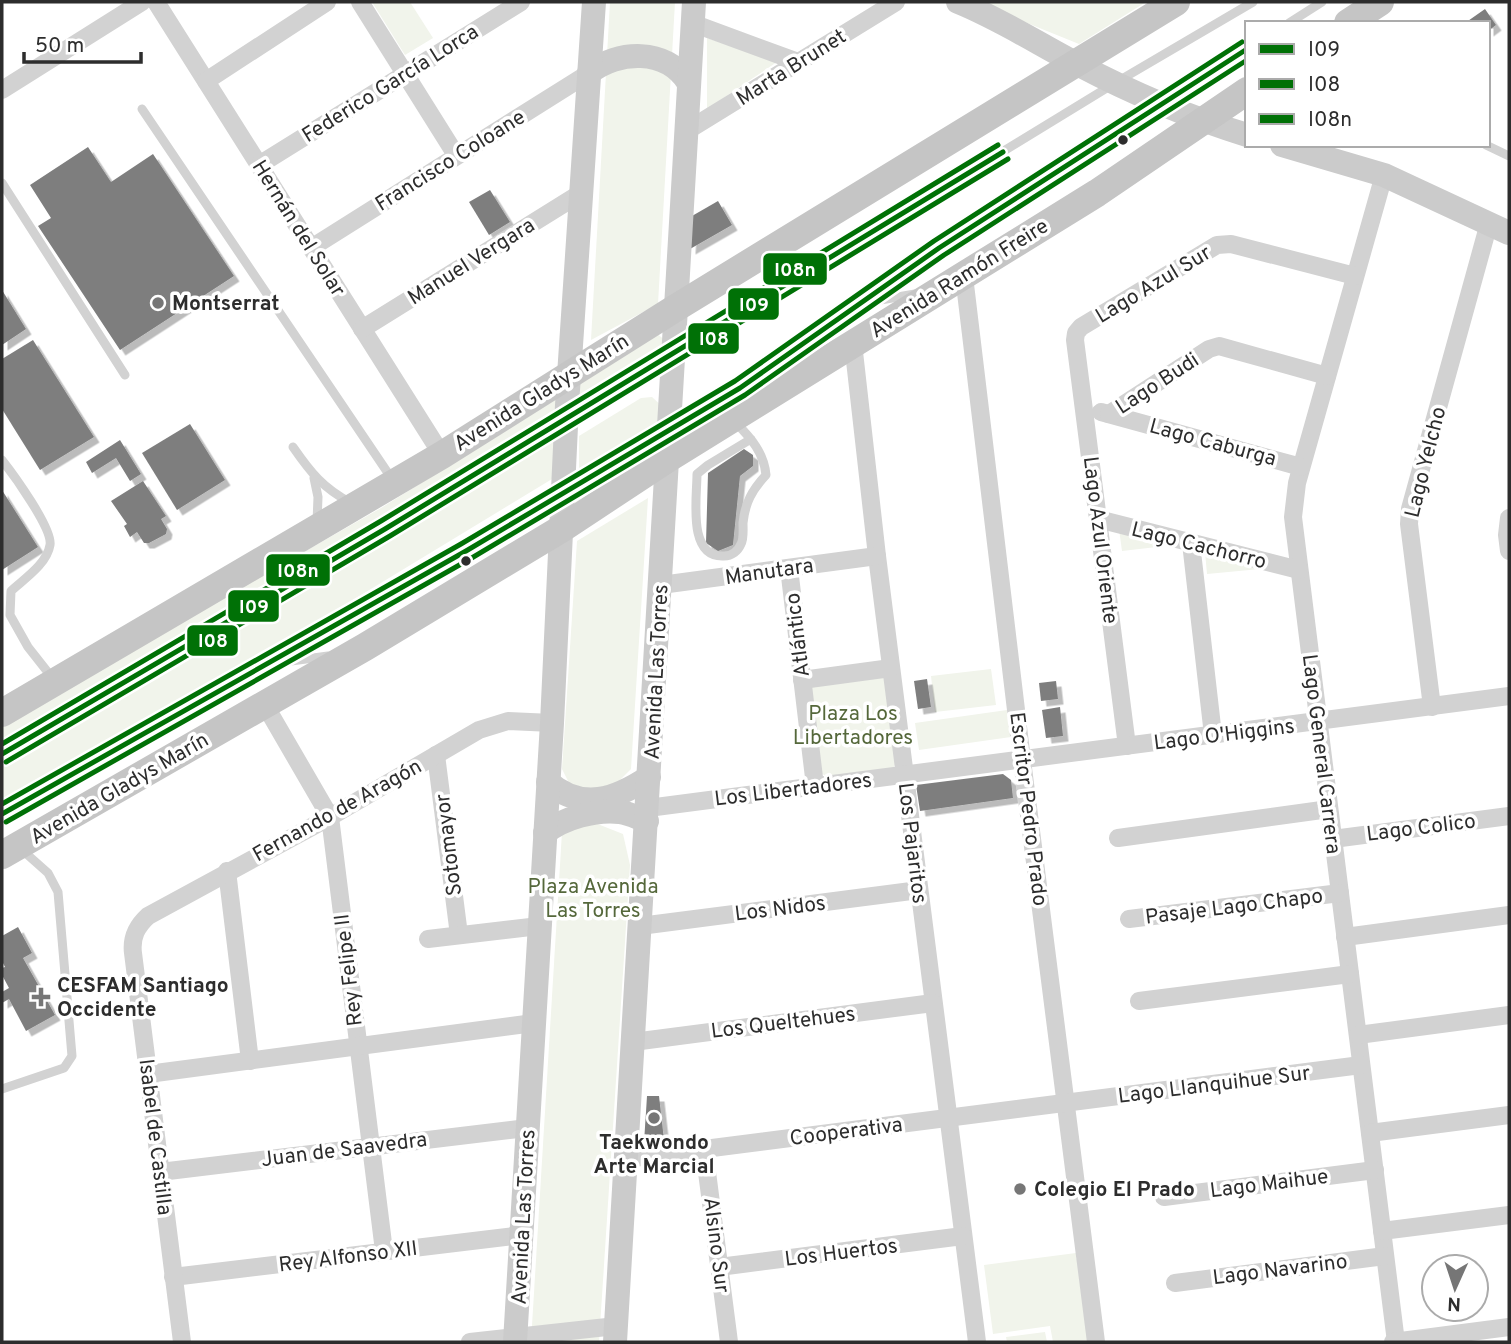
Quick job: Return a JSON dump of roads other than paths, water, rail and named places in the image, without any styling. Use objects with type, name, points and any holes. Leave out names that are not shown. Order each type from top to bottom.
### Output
[{"type":"main road","name":"Avenida Gladys Marín","points":[[2,713],[442,455],[674,309],[1176,2]]},
{"type":"main road","points":[[1351,21],[1380,2]]},
{"type":"main road","name":"Avenida Ramón Freire","points":[[667,459],[742,429],[853,343],[1097,193],[1243,94]]},
{"type":"main road","name":"Avenida Gladys Marín","points":[[9,850],[365,648],[561,529],[667,459]]},
{"type":"street","points":[[2,90],[142,2]]},
{"type":"street","name":"Hernán del Solar","points":[[156,2],[442,455]]},
{"type":"street","points":[[206,81],[327,2]]},
{"type":"street","points":[[360,2],[456,155]]},
{"type":"street","name":"Federico García Lorca","points":[[259,165],[522,2]]},
{"type":"street","name":"Avenida Las Torres","points":[[516,1339],[552,723],[566,420],[593,2]]},
{"type":"street","name":"Marta Brunet","points":[[685,132],[897,2]]},
{"type":"street","points":[[958,2],[1003,21],[1075,63],[1159,104],[1245,134]]},
{"type":"street","points":[[693,13],[798,62]]},
{"type":"street","name":"Avenida Las Torres","points":[[616,1334],[693,13]]},
{"type":"street","points":[[589,73],[618,57],[651,58],[672,65],[688,82]]},
{"type":"street","name":"Francisco Coloane","points":[[311,248],[589,73]]},
{"type":"street","points":[[1243,94],[1235,120],[1245,132]]},
{"type":"street","points":[[1289,147],[1384,175],[1499,228]]},
{"type":"street","name":"Lago General Carrera","points":[[1384,175],[1301,467],[1293,506],[1395,1342]]},
{"type":"street","name":"Manuel Vergara","points":[[362,329],[581,193]]},
{"type":"street","name":"Lago Yelcho","points":[[1432,706],[1410,530],[1410,509],[1499,228]]},
{"type":"street","name":"Lago Azul Sur","points":[[1076,333],[1081,327],[1217,245],[1231,244],[1355,276]]},
{"type":"street","name":"Escritor Pedro Prado","points":[[955,282],[1022,760],[1096,1342]]},
{"type":"street","name":"Lago Azul Oriente","points":[[1076,333],[1127,746]]},
{"type":"street","name":"Los Pajaritos","points":[[853,343],[877,556],[977,1342]]},
{"type":"street","name":"Lago Budi","points":[[1108,414],[1209,349],[1219,346],[1327,376]]},
{"type":"street","name":"Lago Caburga","points":[[1084,408],[1301,467]]},
{"type":"street","points":[[1509,518],[1509,551]]},
{"type":"street","name":"Lago Cachorro","points":[[1098,519],[1299,570]]},
{"type":"street","points":[[1191,543],[1213,735]]},
{"type":"street","name":"Manutara","points":[[661,585],[877,556]]},
{"type":"street","name":"Atlántico","points":[[789,568],[815,786]]},
{"type":"street","points":[[802,680],[891,668]]},
{"type":"street","name":"Lago O'Higgins","points":[[1022,760],[1509,696]]},
{"type":"street","name":"Rey Felipe II","points":[[265,705],[330,817],[384,1251]]},
{"type":"street","name":"Fernando de Aragón","points":[[135,932],[149,916],[489,726],[508,722],[552,723]]},
{"type":"street","name":"Sotomayor","points":[[436,755],[459,936]]},
{"type":"street","name":"Los Libertadores","points":[[647,814],[815,786],[1022,760]]},
{"type":"street","points":[[548,782],[565,795],[596,799],[622,793],[649,777]]},
{"type":"street","points":[[1118,838],[1329,809]]},
{"type":"street","points":[[545,833],[562,822],[602,813],[647,814]]},
{"type":"street","name":"Lago Colico","points":[[1333,839],[1509,816]]},
{"type":"street","points":[[227,872],[250,1061]]},
{"type":"street","name":"Los Nidos","points":[[640,926],[919,890]]},
{"type":"street","name":"Pasaje Lago Chapo","points":[[1129,919],[1340,893]]},
{"type":"street","points":[[1345,937],[1509,915]]},
{"type":"street","points":[[428,939],[539,926]]},
{"type":"street","name":"Isabel de Castilla","points":[[135,932],[132,953],[181,1342]]},
{"type":"street","points":[[1139,1001],[1350,974]]},
{"type":"street","name":"Los Queltehues","points":[[633,1042],[933,1003]]},
{"type":"street","points":[[1357,1035],[1509,1016]]},
{"type":"street","points":[[148,1074],[534,1023]]},
{"type":"street","name":"Lago Llanquihue Sur","points":[[1066,1103],[1362,1065]]},
{"type":"street","name":"Cooperativa","points":[[626,1159],[1066,1103]]},
{"type":"street","points":[[1370,1133],[1509,1115]]},
{"type":"street","name":"Juan de Saavedra","points":[[160,1172],[527,1128]]},
{"type":"street","name":"Alsino Sur","points":[[704,1149],[729,1342]]},
{"type":"street","name":"Lago Maihue","points":[[1164,1197],[1375,1170]]},
{"type":"street","points":[[1382,1231],[1509,1215]]},
{"type":"street","name":"Rey Alfonso XII","points":[[173,1278],[522,1235]]},
{"type":"street","name":"Los Huertos","points":[[719,1267],[963,1236]]},
{"type":"street","name":"Lago Navarino","points":[[1175,1283],[1385,1256]]},
{"type":"street","points":[[1395,1342],[1509,1327]]},
{"type":"street","points":[[471,1342],[616,1334]]},
{"type":"lane","points":[[2,754],[566,420],[1115,83],[1253,2]]},
{"type":"lane","points":[[1292,21],[1322,2]]},
{"type":"lane","points":[[2,814],[562,495],[740,388],[939,247],[1245,50]]},
{"type":"lane","points":[[142,109],[395,483]]},
{"type":"lane","points":[[1490,147],[1509,156]]},
{"type":"lane","points":[[2,184],[125,375]]},
{"type":"lane","points":[[858,304],[955,282]]},
{"type":"lane","points":[[742,429],[764,460],[766,475],[749,495],[742,543],[735,553],[724,556],[709,553],[700,543],[697,474],[742,429]]},
{"type":"lane","points":[[293,447],[313,476],[333,494],[355,506]]},
{"type":"lane","points":[[2,460],[16,477],[50,536],[50,548],[38,566],[11,592],[10,615],[28,647],[55,681]]},
{"type":"lane","points":[[313,476],[318,497],[317,527]]},
{"type":"lane","points":[[264,665],[365,648]]},
{"type":"lane","points":[[2,1089],[64,1068],[72,1056],[58,892],[48,873],[9,850]]},
{"type":"place","name":"Montserrat","points":[[158,303]]},
{"type":"place","name":"CESFAM Santiago Occidente","points":[[41,997]]},
{"type":"place","name":"Taekwondo Arte Marcial","points":[[654,1118]]},
{"type":"place","name":"Colegio El Prado","points":[[1020,1189]]},
{"type":"park label","name":"Plaza Los Libertadores","points":[[853,725]]},
{"type":"park label","name":"Plaza Avenida Las Torres","points":[[593,898]]}]
